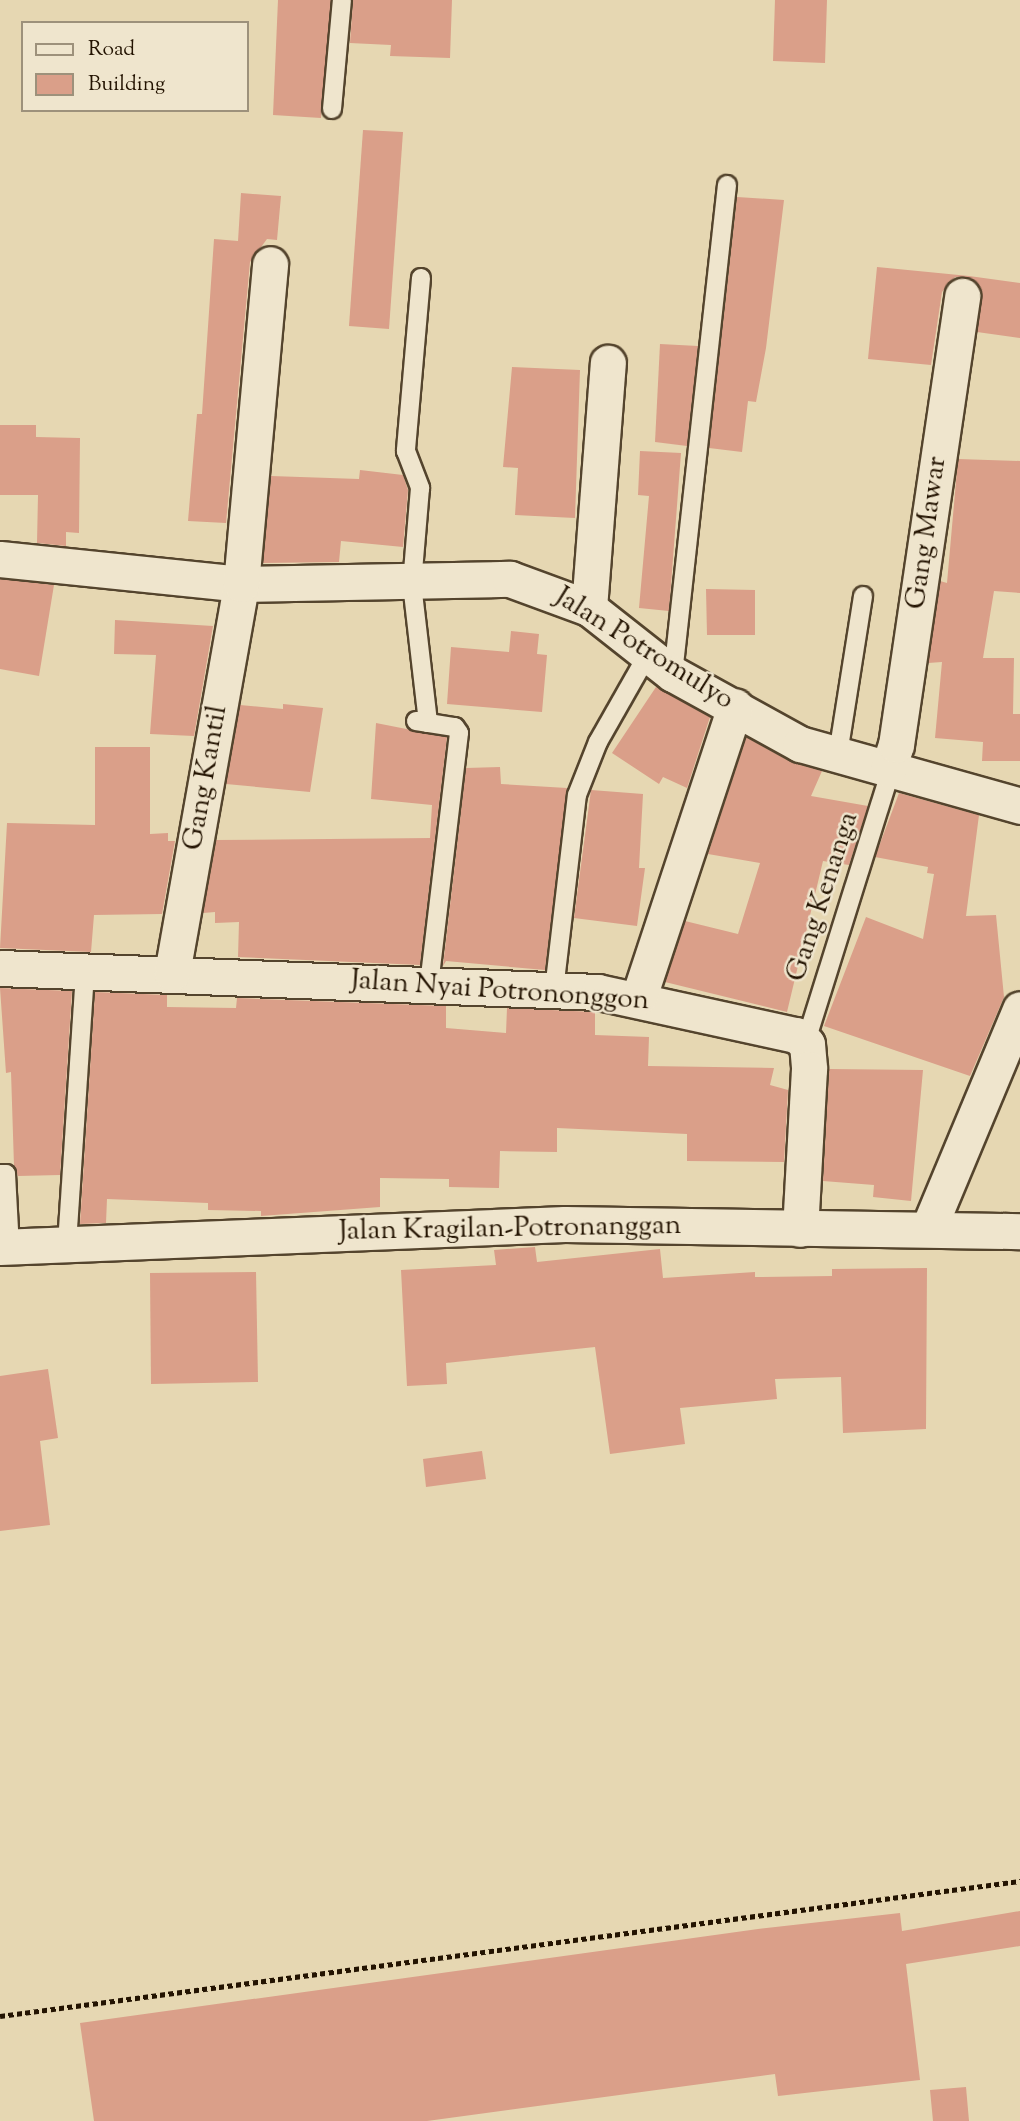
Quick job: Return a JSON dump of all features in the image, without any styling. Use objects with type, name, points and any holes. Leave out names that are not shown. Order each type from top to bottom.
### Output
[{"type":"street","name":"Gang Kantil","points":[[172,973],[241,584],[270,264]]},
{"type":"street","name":"Gang Mawar","points":[[890,769],[897,745],[962,296]]},
{"type":"street","points":[[589,608],[608,363]]},
{"type":"street","name":"Jalan Potromulyo","points":[[0,559],[241,584],[412,584],[510,579],[589,608],[660,664],[800,744],[1020,806]]},
{"type":"street","points":[[639,997],[736,706]]},
{"type":"street","name":"Jalan Nyai Potrononggon","points":[[0,968],[429,984],[639,997],[806,1041]]},
{"type":"street","points":[[929,1227],[1020,1009]]},
{"type":"street","points":[[800,1228],[806,1041]]},
{"type":"street","name":"Jalan Kragilan-Potronanggan","points":[[5,1247],[419,1227],[929,1227],[1020,1231]]},
{"type":"lane","points":[[332,109],[342,0]]},
{"type":"lane","points":[[554,990],[577,795],[598,742],[660,664],[727,185]]},
{"type":"lane","points":[[421,278],[406,451],[420,495],[412,584],[422,722],[455,727],[459,733],[429,984]]},
{"type":"lane","points":[[838,754],[863,596]]},
{"type":"lane","name":"Gang Kenanga","points":[[806,1041],[890,769]]},
{"type":"lane","points":[[67,1244],[85,971]]},
{"type":"lane","points":[[0,1174],[6,1174],[5,1247]]},
{"type":"path","points":[[0,2016],[1020,1881]]},
{"type":"building","points":[[278,0],[331,0],[321,118],[273,115]]},
{"type":"building","points":[[353,0],[452,0],[450,58],[390,56],[391,45],[350,43]]},
{"type":"building","points":[[775,0],[827,0],[825,63],[773,61]]},
{"type":"building","points":[[363,130],[403,132],[389,329],[349,326]]},
{"type":"building","points":[[241,193],[281,196],[277,240],[267,239],[250,262],[226,523],[188,521],[197,414],[202,414],[214,239],[238,241]]},
{"type":"building","points":[[737,197],[784,200],[766,348],[756,402],[748,401],[742,452],[709,448]]},
{"type":"building","points":[[877,267],[1020,283],[1020,338],[977,332],[981,289],[974,280],[955,277],[942,292],[931,365],[868,359]]},
{"type":"building","points":[[660,344],[698,346],[687,446],[655,442]]},
{"type":"building","points":[[512,367],[580,370],[575,518],[515,515],[518,468],[503,467]]},
{"type":"building","points":[[0,425],[36,425],[36,437],[80,438],[79,533],[66,532],[66,546],[37,543],[38,495],[0,495]]},
{"type":"building","points":[[640,451],[681,453],[669,611],[639,608],[649,496],[638,495]]},
{"type":"building","points":[[958,459],[1020,461],[1020,593],[994,591],[983,658],[1014,658],[1013,714],[1020,714],[1020,761],[982,761],[983,742],[935,738],[942,662],[928,663],[940,581],[947,583]]},
{"type":"building","points":[[360,470],[403,475],[408,490],[403,547],[341,541],[339,562],[263,563],[271,476],[359,479]]},
{"type":"building","points":[[0,579],[54,585],[39,676],[0,669]]},
{"type":"building","points":[[706,589],[755,590],[755,635],[707,635]]},
{"type":"building","points":[[115,620],[213,626],[194,736],[150,734],[156,655],[114,654]]},
{"type":"building","points":[[511,631],[539,634],[537,654],[547,655],[542,712],[447,704],[451,647],[509,652]]},
{"type":"building","points":[[656,687],[710,717],[687,788],[663,777],[659,784],[612,753]]},
{"type":"building","points":[[283,704],[323,708],[310,792],[226,784],[240,705],[283,709]]},
{"type":"building","points":[[376,723],[447,737],[420,965],[238,957],[239,922],[215,923],[215,912],[203,913],[216,840],[430,838],[432,805],[371,799]]},
{"type":"building","points":[[746,737],[791,762],[822,771],[811,796],[868,806],[849,865],[823,861],[787,1012],[665,982],[685,921],[738,934],[760,863],[708,854]]},
{"type":"building","points":[[95,747],[150,747],[150,834],[168,833],[168,841],[175,841],[162,914],[94,915],[91,952],[0,948],[7,823],[95,825]]},
{"type":"building","points":[[500,767],[501,784],[567,788],[545,970],[446,961],[443,966],[466,768]]},
{"type":"building","points":[[591,790],[643,794],[639,868],[645,868],[637,926],[574,918]]},
{"type":"building","points":[[899,793],[979,815],[966,916],[996,915],[1004,997],[970,1076],[824,1026],[866,917],[923,939],[934,874],[927,873],[928,867],[875,857]]},
{"type":"building","points":[[0,988],[72,991],[60,1175],[18,1176],[14,1166],[11,1072],[6,1073]]},
{"type":"building","points":[[95,992],[167,995],[167,1007],[236,1008],[237,998],[446,1006],[446,1028],[506,1033],[507,1008],[595,1012],[595,1035],[649,1037],[648,1066],[774,1068],[770,1085],[788,1090],[784,1162],[687,1161],[687,1134],[557,1128],[557,1152],[500,1151],[499,1188],[449,1187],[449,1179],[380,1178],[380,1207],[261,1216],[261,1211],[208,1210],[208,1203],[107,1199],[106,1223],[80,1224]]},
{"type":"building","points":[[829,1069],[923,1070],[911,1201],[873,1197],[874,1185],[823,1181]]},
{"type":"building","points":[[535,1247],[537,1262],[660,1249],[663,1278],[755,1272],[755,1277],[832,1276],[832,1269],[927,1268],[926,1429],[843,1433],[841,1377],[775,1379],[777,1399],[680,1408],[685,1444],[610,1454],[595,1347],[446,1363],[447,1384],[407,1386],[401,1270],[496,1265],[494,1250]]},
{"type":"building","points":[[256,1272],[258,1382],[151,1384],[150,1273]]},
{"type":"building","points":[[48,1369],[58,1438],[40,1441],[50,1525],[0,1531],[0,1376]]},
{"type":"building","points":[[482,1451],[486,1479],[426,1487],[423,1459]]},
{"type":"building","points":[[1020,1911],[1020,1946],[906,1964],[920,2080],[778,2096],[775,2074],[427,2121],[94,2121],[80,2023],[758,1929],[900,1913],[902,1931]]},
{"type":"building","points":[[966,2087],[969,2121],[933,2121],[930,2090]]}]
